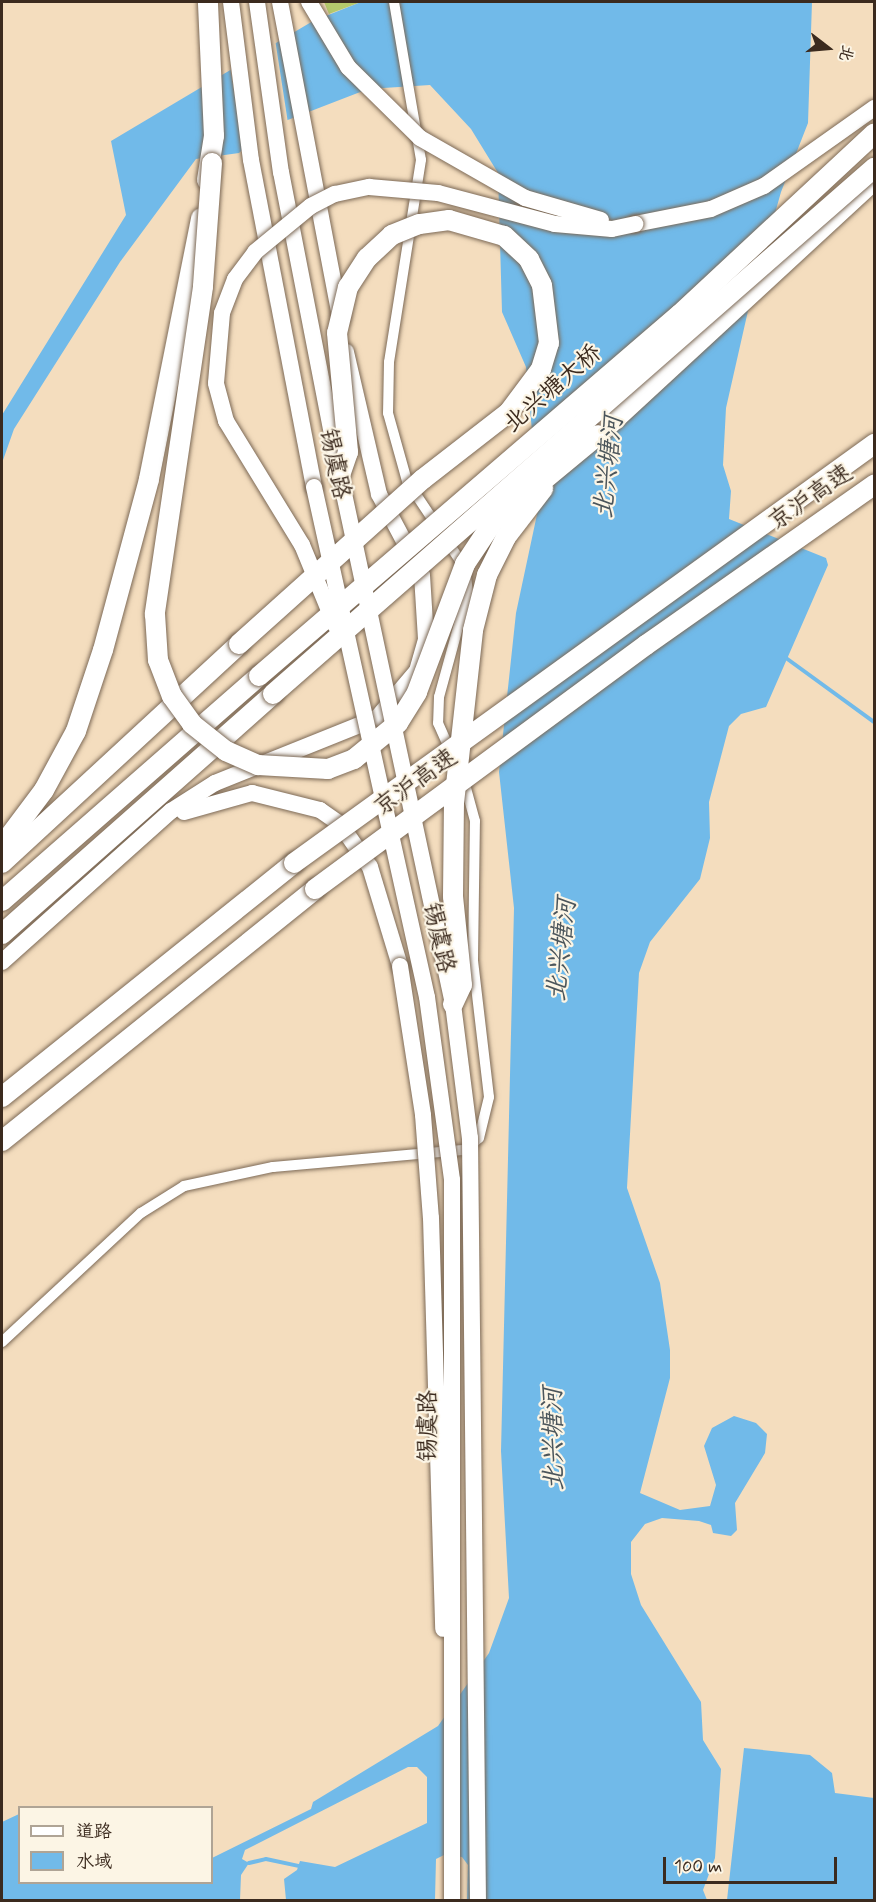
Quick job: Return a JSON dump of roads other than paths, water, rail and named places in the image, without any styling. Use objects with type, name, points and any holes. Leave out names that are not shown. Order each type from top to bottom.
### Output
[{"type":"highway","points":[[208,2],[212,163],[203,287],[156,614],[158,660],[172,696],[192,723],[226,751],[258,765],[327,769],[354,759],[398,723],[417,692],[465,564],[493,522],[598,435],[874,179]]},
{"type":"highway","name":"北兴塘大桥","points":[[2,901],[259,676],[680,314],[874,134]]},
{"type":"highway","points":[[2,846],[44,790],[76,730],[103,650],[149,479],[212,163]]},
{"type":"highway","name":"北兴塘大桥","points":[[2,934],[874,168]]},
{"type":"highway","points":[[2,863],[239,644],[423,479],[509,412],[535,378],[549,342],[549,312],[529,259],[504,236],[448,220],[419,224],[392,235],[367,258],[348,287],[337,333],[348,452],[340,475]]},
{"type":"highway","points":[[453,1004],[462,985],[453,896],[454,803],[476,619],[487,575],[506,537],[598,435]]},
{"type":"highway","name":"京沪高速","points":[[2,1097],[294,863],[874,444]]},
{"type":"highway","name":"京沪高速","points":[[2,1141],[315,889],[646,645],[874,485]]},
{"type":"main road","name":"锡虞路","points":[[231,2],[251,160],[351,662],[427,997],[452,1180],[452,1900]]},
{"type":"main road","name":"锡虞路","points":[[257,2],[281,172],[340,475],[453,1004],[470,1138],[473,1231],[478,1900]]},
{"type":"main road","points":[[2,962],[161,822],[215,783],[377,718],[417,671],[426,639],[422,575],[379,494],[366,451],[280,2]]},
{"type":"main road","points":[[309,2],[348,66],[394,115],[454,162],[559,211],[635,224]]},
{"type":"main road","points":[[351,662],[302,545],[226,421],[216,383],[216,349],[236,279],[280,227],[335,194],[369,188],[438,193],[566,225],[635,224],[711,209],[764,186],[874,108]]},
{"type":"main road","points":[[161,822],[211,801],[252,793],[320,810],[340,824],[370,867],[399,966],[423,1115],[429,1198],[435,1485],[453,1754]]},
{"type":"street","points":[[2,1342],[141,1213],[184,1186],[273,1167],[465,1150],[479,1138],[488,1117],[473,960],[475,821],[469,791],[438,723],[439,697],[468,591],[465,568],[406,481],[387,413],[389,362],[417,201],[421,160],[416,120],[394,2]]},
{"type":"water","name":"北兴塘河","points":[[361,2],[812,2],[808,123],[781,192],[750,302],[726,408],[723,465],[731,491],[729,519],[826,558],[828,565],[766,707],[741,714],[729,726],[709,802],[710,838],[700,879],[650,942],[639,973],[627,1188],[660,1283],[670,1350],[670,1378],[640,1493],[680,1510],[710,1506],[716,1485],[704,1446],[712,1428],[734,1416],[756,1423],[767,1434],[765,1453],[735,1503],[737,1530],[731,1536],[713,1533],[711,1525],[699,1521],[662,1518],[645,1524],[631,1542],[631,1574],[641,1605],[701,1702],[703,1740],[721,1769],[715,1858],[703,1890],[707,1900],[467,1900],[468,1865],[462,1857],[444,1855],[436,1859],[435,1900],[286,1900],[284,1879],[297,1870],[300,1861],[335,1867],[427,1823],[427,1777],[417,1767],[408,1767],[245,1850],[242,1859],[249,1863],[241,1875],[240,1900],[2,1900],[2,1822],[18,1814],[18,1884],[213,1884],[213,1858],[311,1809],[313,1802],[438,1726],[489,1653],[509,1598],[501,1451],[514,908],[499,772],[516,613],[539,505],[526,367],[502,312],[498,173],[471,129],[430,85],[368,89],[267,128],[239,153],[196,159],[120,262],[14,429],[2,463],[2,415],[126,215],[111,141],[313,21]]},
{"type":"water","points":[[744,1748],[810,1755],[832,1773],[835,1793],[874,1798],[874,1900],[727,1900]]},
{"type":"waterway","points":[[786,658],[874,722]]},
{"type":"waterway","points":[[249,1863],[266,1859],[298,1866]]}]
